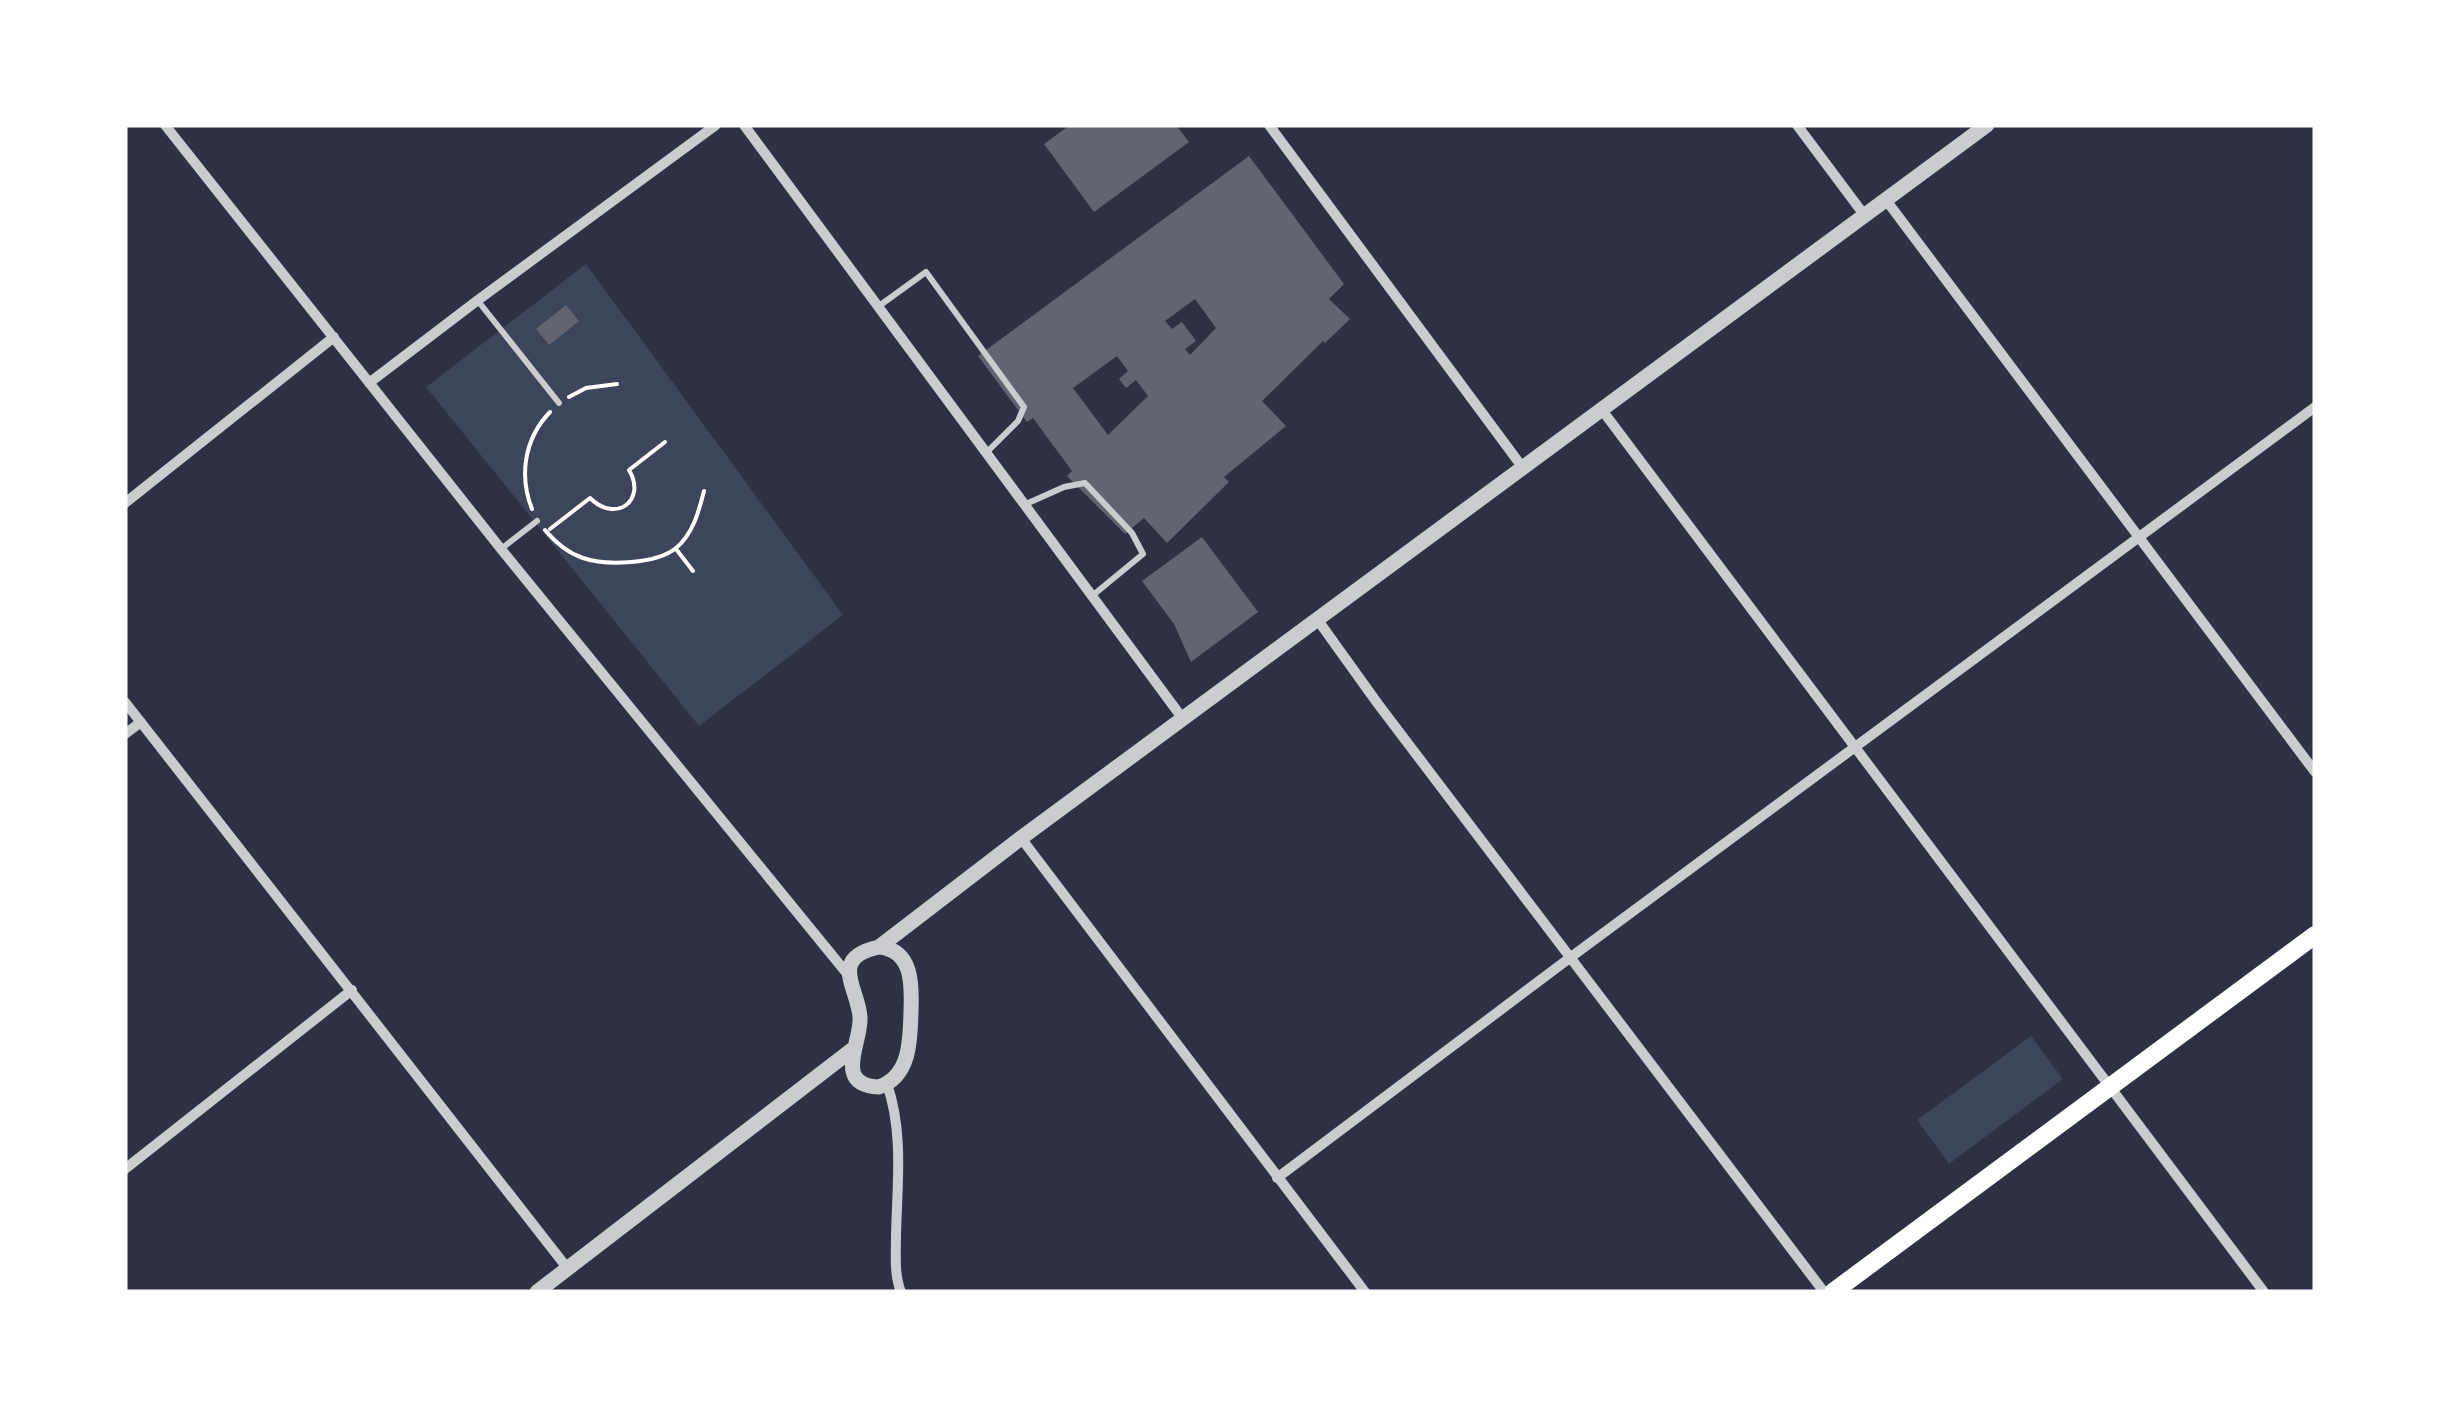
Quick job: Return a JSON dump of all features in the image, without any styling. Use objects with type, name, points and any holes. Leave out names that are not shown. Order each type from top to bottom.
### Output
[{"type":"main road","points":[[1833,1292],[2315,936]]},
{"type":"street","points":[[166,125],[848,976],[860,1014],[851,1060],[856,1077],[871,1087],[887,1084],[900,1072],[908,1053],[912,985],[906,964],[898,954],[879,947]]},
{"type":"street","points":[[369,383],[716,125]]},
{"type":"street","points":[[744,125],[1183,719]]},
{"type":"street","points":[[1269,125],[1523,468]]},
{"type":"street","points":[[1797,125],[1864,216]]},
{"type":"street","points":[[848,976],[850,966],[862,953],[879,947],[1987,125]]},
{"type":"street","points":[[1886,200],[2315,772]]},
{"type":"street","points":[[125,503],[334,337]]},
{"type":"street","points":[[1277,1178],[2315,406]]},
{"type":"street","points":[[1602,410],[2264,1292]]},
{"type":"street","points":[[1317,620],[1824,1292]]},
{"type":"street","points":[[125,702],[568,1268]]},
{"type":"street","points":[[125,734],[141,722]]},
{"type":"street","points":[[1021,838],[1365,1292]]},
{"type":"street","points":[[125,1169],[352,990]]},
{"type":"street","points":[[538,1292],[854,1049]]},
{"type":"street","points":[[887,1084],[896,1110],[896,1254],[901,1292]]},
{"type":"lane","points":[[878,306],[926,272],[1024,407],[1018,421],[986,453]]},
{"type":"lane","points":[[478,300],[559,403]]},
{"type":"lane","points":[[1025,505],[1064,487],[1084,483],[1132,532],[1143,554],[1092,596]]},
{"type":"lane","points":[[502,549],[537,521]]},
{"type":"path","points":[[617,384],[586,388],[559,403],[541,422],[529,444],[524,470],[527,496],[537,521],[556,543],[583,558],[614,564],[645,561],[676,549],[696,522],[704,491]]},
{"type":"path","points":[[547,532],[590,498],[609,510],[628,504],[634,485],[629,470],[665,442]]},
{"type":"path","points":[[676,549],[693,571]]},
{"type":"shaded area","points":[[586,264],[843,615],[699,726],[426,387]]},
{"type":"shaded area","points":[[2031,1036],[2063,1079],[1949,1164],[1917,1120]]},
{"type":"building","points":[[1070,125],[1176,125],[1189,142],[1094,212],[1044,144]]},
{"type":"building","points":[[1249,156],[1344,284],[1329,299],[1350,319],[1262,401],[1286,426],[1224,477],[1229,482],[1167,543],[1144,518],[1125,534],[1067,476],[1072,471],[1033,418],[1027,422],[978,356]],"holes":[[[1195,299],[1216,328],[1190,355],[1185,349],[1196,341],[1182,322],[1172,329],[1165,321]],[[1117,356],[1128,371],[1119,379],[1126,388],[1136,380],[1148,396],[1108,435],[1073,388]]]},
{"type":"building","points":[[566,305],[579,321],[549,345],[536,329]]},
{"type":"building","points":[[1202,537],[1258,612],[1191,662],[1174,624],[1142,581]]}]
